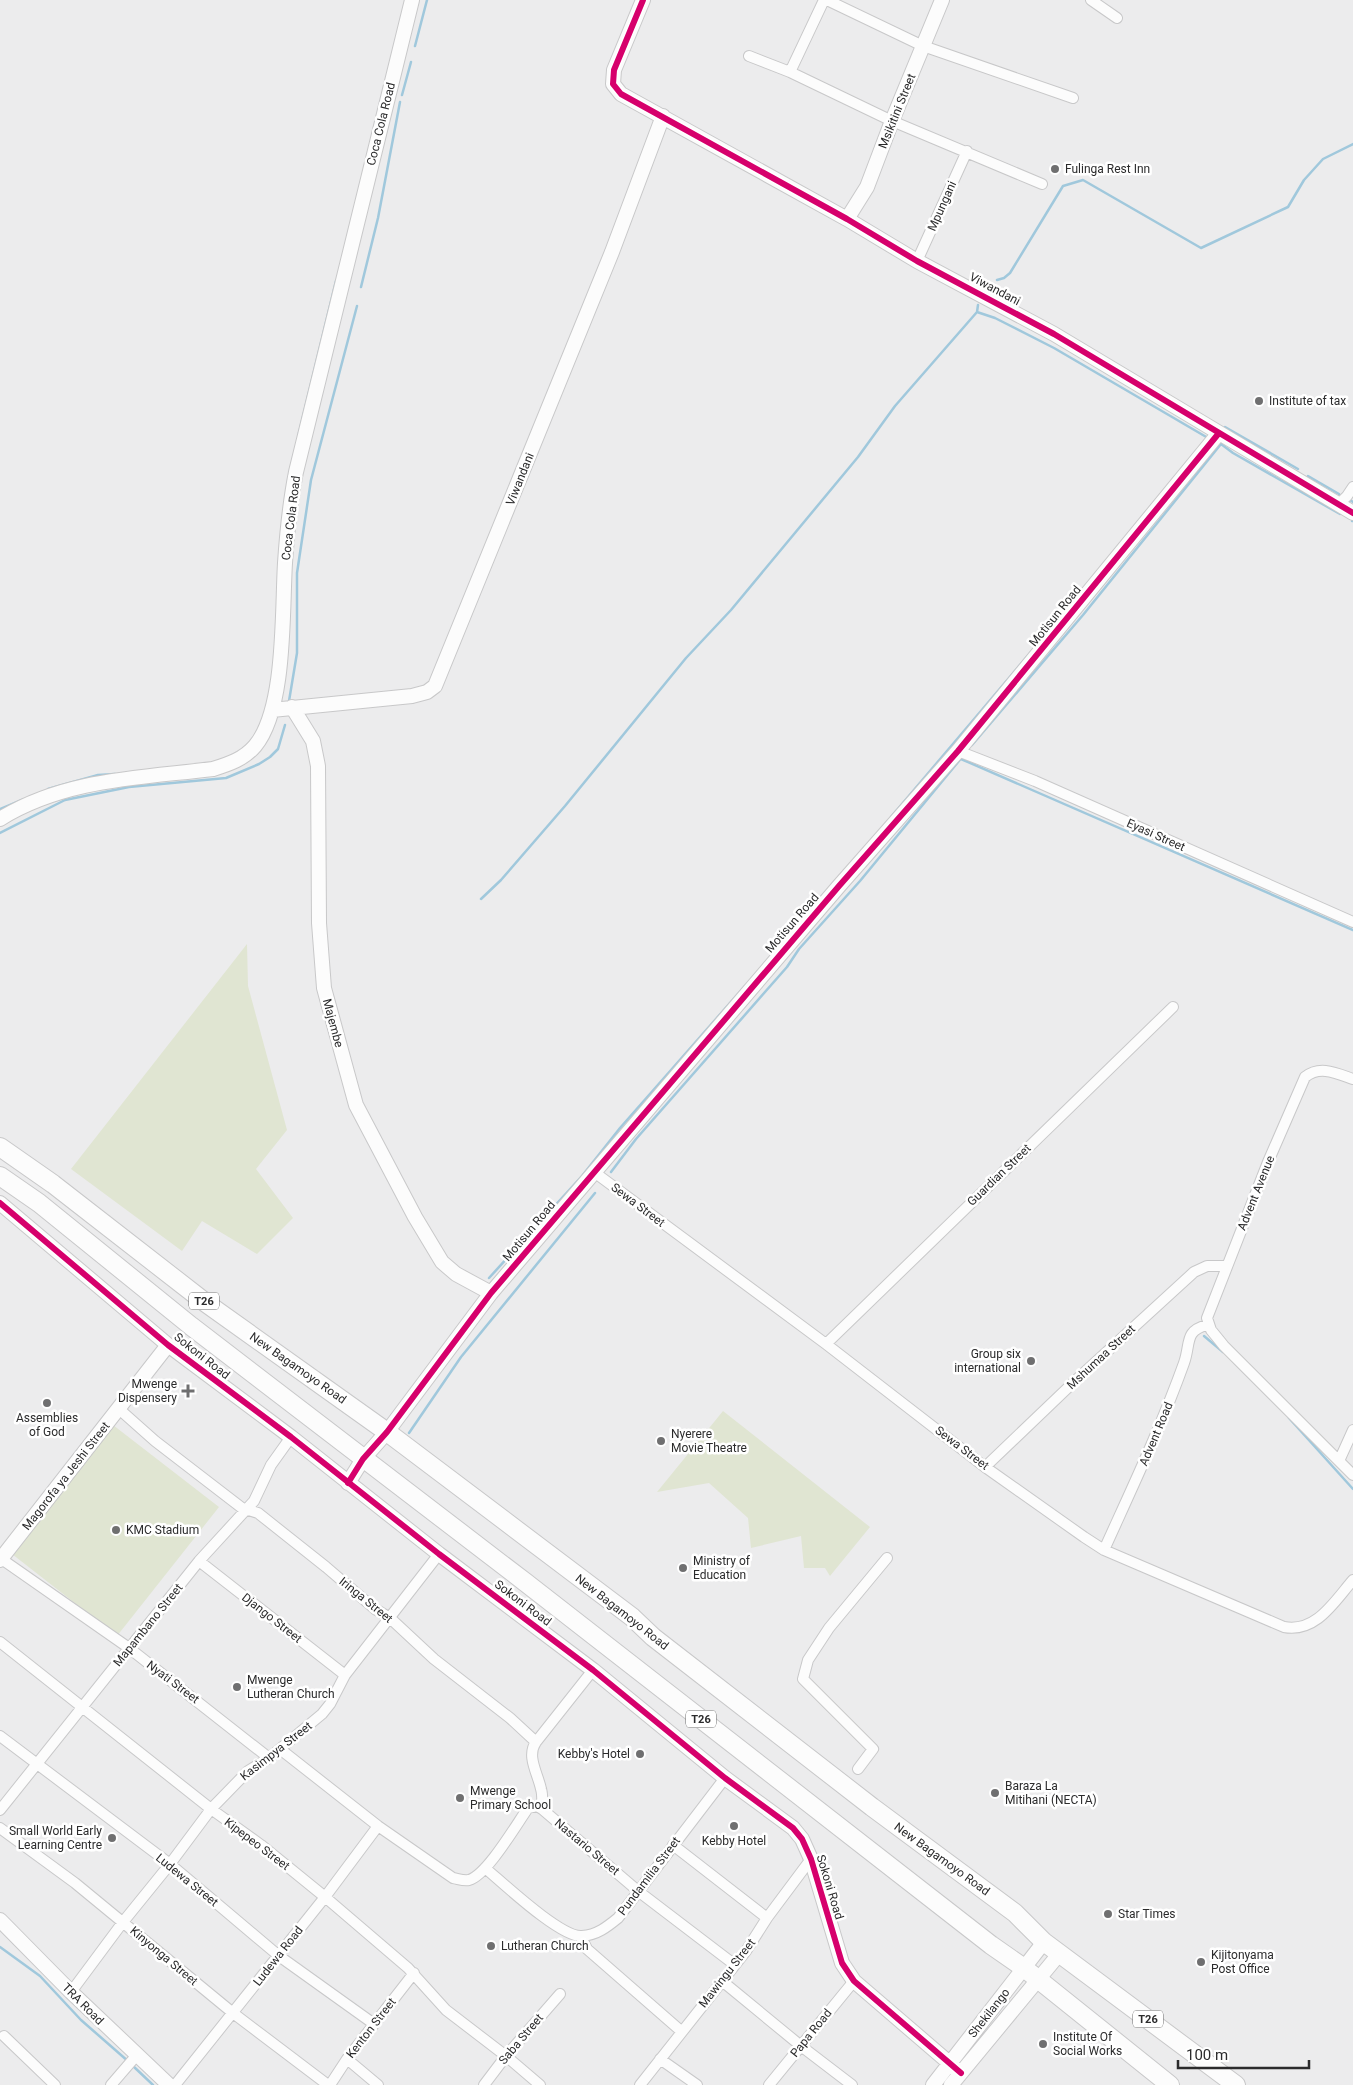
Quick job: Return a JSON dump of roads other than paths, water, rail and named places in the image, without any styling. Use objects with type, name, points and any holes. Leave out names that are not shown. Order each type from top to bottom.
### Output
[{"type":"highway","name":"New Bagamoyo Road","points":[[0,1147],[53,1184],[206,1303],[387,1432],[632,1617],[654,1637],[872,1807],[1015,1913],[1044,1942],[1236,2085]]},
{"type":"highway","name":"T26","points":[[4,1178],[991,1945],[1024,1968],[1170,2085]]},
{"type":"street","name":"Coca Cola Road","points":[[0,819],[29,803],[60,791],[104,782],[213,769],[229,765],[246,756],[256,745],[272,710],[281,642],[291,497],[296,472],[412,0]]},
{"type":"street","name":"Viwandani","points":[[643,0],[614,70],[613,84],[621,94],[847,219],[917,261],[1054,334],[1353,513]]},
{"type":"street","points":[[790,72],[826,0],[923,46],[1073,98]]},
{"type":"street","name":"Msikitini Street","points":[[847,219],[867,187],[942,0]]},
{"type":"street","points":[[1091,0],[1117,18]]},
{"type":"street","points":[[750,56],[790,72],[892,121],[1042,184]]},
{"type":"street","name":"Viwandani","points":[[272,710],[412,696],[427,692],[435,686],[612,252],[663,116]]},
{"type":"street","name":"Mpungani","points":[[917,261],[967,151]]},
{"type":"street","name":"Motisun Road","points":[[348,1483],[364,1459],[387,1432],[491,1293],[958,751],[1219,433]]},
{"type":"street","points":[[1338,505],[1353,487]]},
{"type":"street","name":"Majembe","points":[[292,707],[313,741],[318,766],[320,941],[324,988],[356,1105],[415,1217],[442,1262],[456,1274],[491,1293]]},
{"type":"street","name":"Eyasi Street","points":[[958,751],[1035,781],[1353,922]]},
{"type":"street","name":"Guardian Street","points":[[826,1344],[1173,1006]]},
{"type":"street","name":"Advent Avenue","points":[[1208,1325],[1208,1310],[1305,1077],[1318,1070],[1338,1073],[1353,1080]]},
{"type":"street","name":"Sewa Street","points":[[594,1172],[826,1344],[985,1467],[1104,1550],[1284,1627],[1292,1628],[1310,1625],[1353,1580]]},
{"type":"street","name":"Sokoni Road","points":[[0,1203],[168,1345],[291,1437],[439,1554],[593,1670],[725,1778],[793,1828],[802,1839],[811,1859],[842,1963],[854,1981],[961,2073]]},
{"type":"street","name":"Mshumaa Street","points":[[985,1467],[1076,1380],[1194,1272],[1207,1266],[1226,1266]]},
{"type":"street","points":[[1208,1325],[1224,1346],[1353,1475]]},
{"type":"street","name":"Advent Road","points":[[1104,1550],[1166,1414],[1187,1353],[1191,1333],[1197,1327],[1208,1325]]},
{"type":"street","name":"Magorofa ya Jeshi Street","points":[[0,1559],[168,1345]]},
{"type":"street","name":"Iringa Street","points":[[119,1409],[155,1440],[245,1510],[258,1514],[326,1566],[375,1609],[390,1618],[434,1659],[510,1718],[536,1742]]},
{"type":"street","points":[[1339,1461],[1353,1430]]},
{"type":"street","name":"Mapambano Street","points":[[0,1810],[199,1561],[257,1498],[271,1465],[291,1437]]},
{"type":"street","name":"Kasimpya Street","points":[[71,1992],[211,1809],[248,1771],[269,1758],[322,1714],[330,1704],[346,1675],[439,1554]]},
{"type":"street","points":[[858,1769],[873,1749],[803,1680],[808,1660],[830,1628],[887,1558]]},
{"type":"street","name":"Nyati Street","points":[[0,1559],[73,1607],[129,1648],[269,1758]]},
{"type":"street","name":"Django Street","points":[[199,1561],[346,1675]]},
{"type":"street","name":"Kipepeo Street","points":[[0,1642],[325,1897],[414,1973],[446,2010],[540,2085]]},
{"type":"street","points":[[536,1742],[593,1670]]},
{"type":"street","name":"Ludewa Street","points":[[0,1736],[170,1864],[278,1956],[374,2024]]},
{"type":"street","name":"Nastario Street","points":[[536,1742],[533,1747],[534,1765],[541,1787],[542,1809],[638,1891],[735,1965]]},
{"type":"street","points":[[280,1749],[378,1826],[453,1878],[464,1881],[470,1880],[485,1868],[528,1808],[537,1806],[542,1809]]},
{"type":"street","name":"Pundamilia Street","points":[[581,1936],[600,1932],[618,1918],[725,1778]]},
{"type":"street","name":"Ludewa Road","points":[[175,2085],[325,1897],[378,1826]]},
{"type":"street","name":"Kinyonga Street","points":[[0,1828],[50,1864],[234,2013],[329,2085]]},
{"type":"street","points":[[673,1845],[767,1918]]},
{"type":"street","name":"Mawingu Street","points":[[640,2085],[735,1965],[811,1859]]},
{"type":"street","points":[[485,1868],[555,1925],[571,1935],[581,1936],[587,1949],[681,2031]]},
{"type":"street","name":"TRA Road","points":[[0,1920],[136,2056],[168,2085]]},
{"type":"street","name":"Shekilango","points":[[933,2085],[1044,1942]]},
{"type":"street","name":"Shekilango","points":[[951,2085],[1060,1953]]},
{"type":"street","name":"Kenton Street","points":[[329,2085],[414,1973]]},
{"type":"street","name":"Papa Road","points":[[772,2084],[800,2046],[854,1981]]},
{"type":"street","points":[[722,1982],[800,2046],[852,2085]]},
{"type":"street","name":"Saba Street","points":[[484,2085],[506,2056],[560,1994]]},
{"type":"street","points":[[4,2036],[55,2085]]},
{"type":"street","points":[[111,2085],[136,2056]]},
{"type":"street","points":[[347,2059],[378,2085]]},
{"type":"street","points":[[660,2059],[697,2085]]},
{"type":"waterway","points":[[415,46],[427,0]]},
{"type":"waterway","points":[[402,95],[411,62]]},
{"type":"waterway","points":[[361,287],[378,218],[400,102]]},
{"type":"waterway","points":[[997,280],[1004,278],[1010,273],[1063,186],[1083,180],[1201,248],[1288,207],[1304,180],[1323,159],[1353,144]]},
{"type":"waterway","points":[[299,433],[336,281]]},
{"type":"waterway","points":[[481,899],[501,880],[565,806],[686,658],[731,610],[858,457],[895,406],[977,312],[978,305]]},
{"type":"waterway","points":[[289,701],[297,653],[297,573],[311,480],[357,306]]},
{"type":"waterway","points":[[977,312],[995,318],[1054,348],[1208,438]]},
{"type":"waterway","points":[[1225,427],[1298,469]]},
{"type":"waterway","points":[[972,745],[1083,615],[1221,444],[1233,453],[1340,514]]},
{"type":"waterway","points":[[1308,476],[1339,494]]},
{"type":"waterway","points":[[891,817],[1031,652]]},
{"type":"waterway","points":[[0,833],[65,800],[129,787],[226,778],[259,764],[270,757],[278,749],[285,725]]},
{"type":"waterway","points":[[611,1172],[636,1139],[787,967],[799,949],[860,881],[963,756]]},
{"type":"waterway","points":[[961,759],[1353,930]]},
{"type":"waterway","points":[[48,789],[98,775],[115,774]]},
{"type":"waterway","points":[[0,809],[22,800]]},
{"type":"waterway","points":[[489,1278],[582,1176],[620,1128],[745,986]]},
{"type":"waterway","points":[[409,1433],[461,1357],[595,1193]]},
{"type":"waterway","points":[[1204,1336],[1223,1352]]},
{"type":"waterway","points":[[1289,1418],[1353,1489]]},
{"type":"waterway","points":[[0,1947],[40,1976],[81,2020],[129,2062]]},
{"type":"waterway","points":[[133,2066],[153,2085]]},
{"type":"place","name":"Fulinga Rest Inn","points":[[1055,169]]},
{"type":"place","name":"Institute of tax","points":[[1259,401]]},
{"type":"place","name":"Group six international","points":[[1031,1361]]},
{"type":"place","name":"Mwenge Dispensery","points":[[188,1391]]},
{"type":"place","name":"Assemblies of God","points":[[47,1403]]},
{"type":"place","name":"Nyerere Movie Theatre","points":[[661,1441]]},
{"type":"place","name":"KMC Stadium","points":[[116,1530]]},
{"type":"place","name":"Ministry of Education","points":[[683,1568]]},
{"type":"place","name":"Mwenge Lutheran Church","points":[[237,1687]]},
{"type":"place","name":"Kebby's Hotel","points":[[640,1754]]},
{"type":"place","name":"Baraza La Mitihani (NECTA)","points":[[995,1793]]},
{"type":"place","name":"Mwenge Primary School","points":[[460,1798]]},
{"type":"place","name":"Kebby Hotel","points":[[734,1826]]},
{"type":"place","name":"Small World Early Learning Centre","points":[[112,1838]]},
{"type":"place","name":"Star Times","points":[[1108,1914]]},
{"type":"place","name":"Lutheran Church","points":[[491,1946]]},
{"type":"place","name":"Kijitonyama Post Office","points":[[1201,1962]]},
{"type":"place","name":"Institute Of Social Works","points":[[1043,2044]]}]
